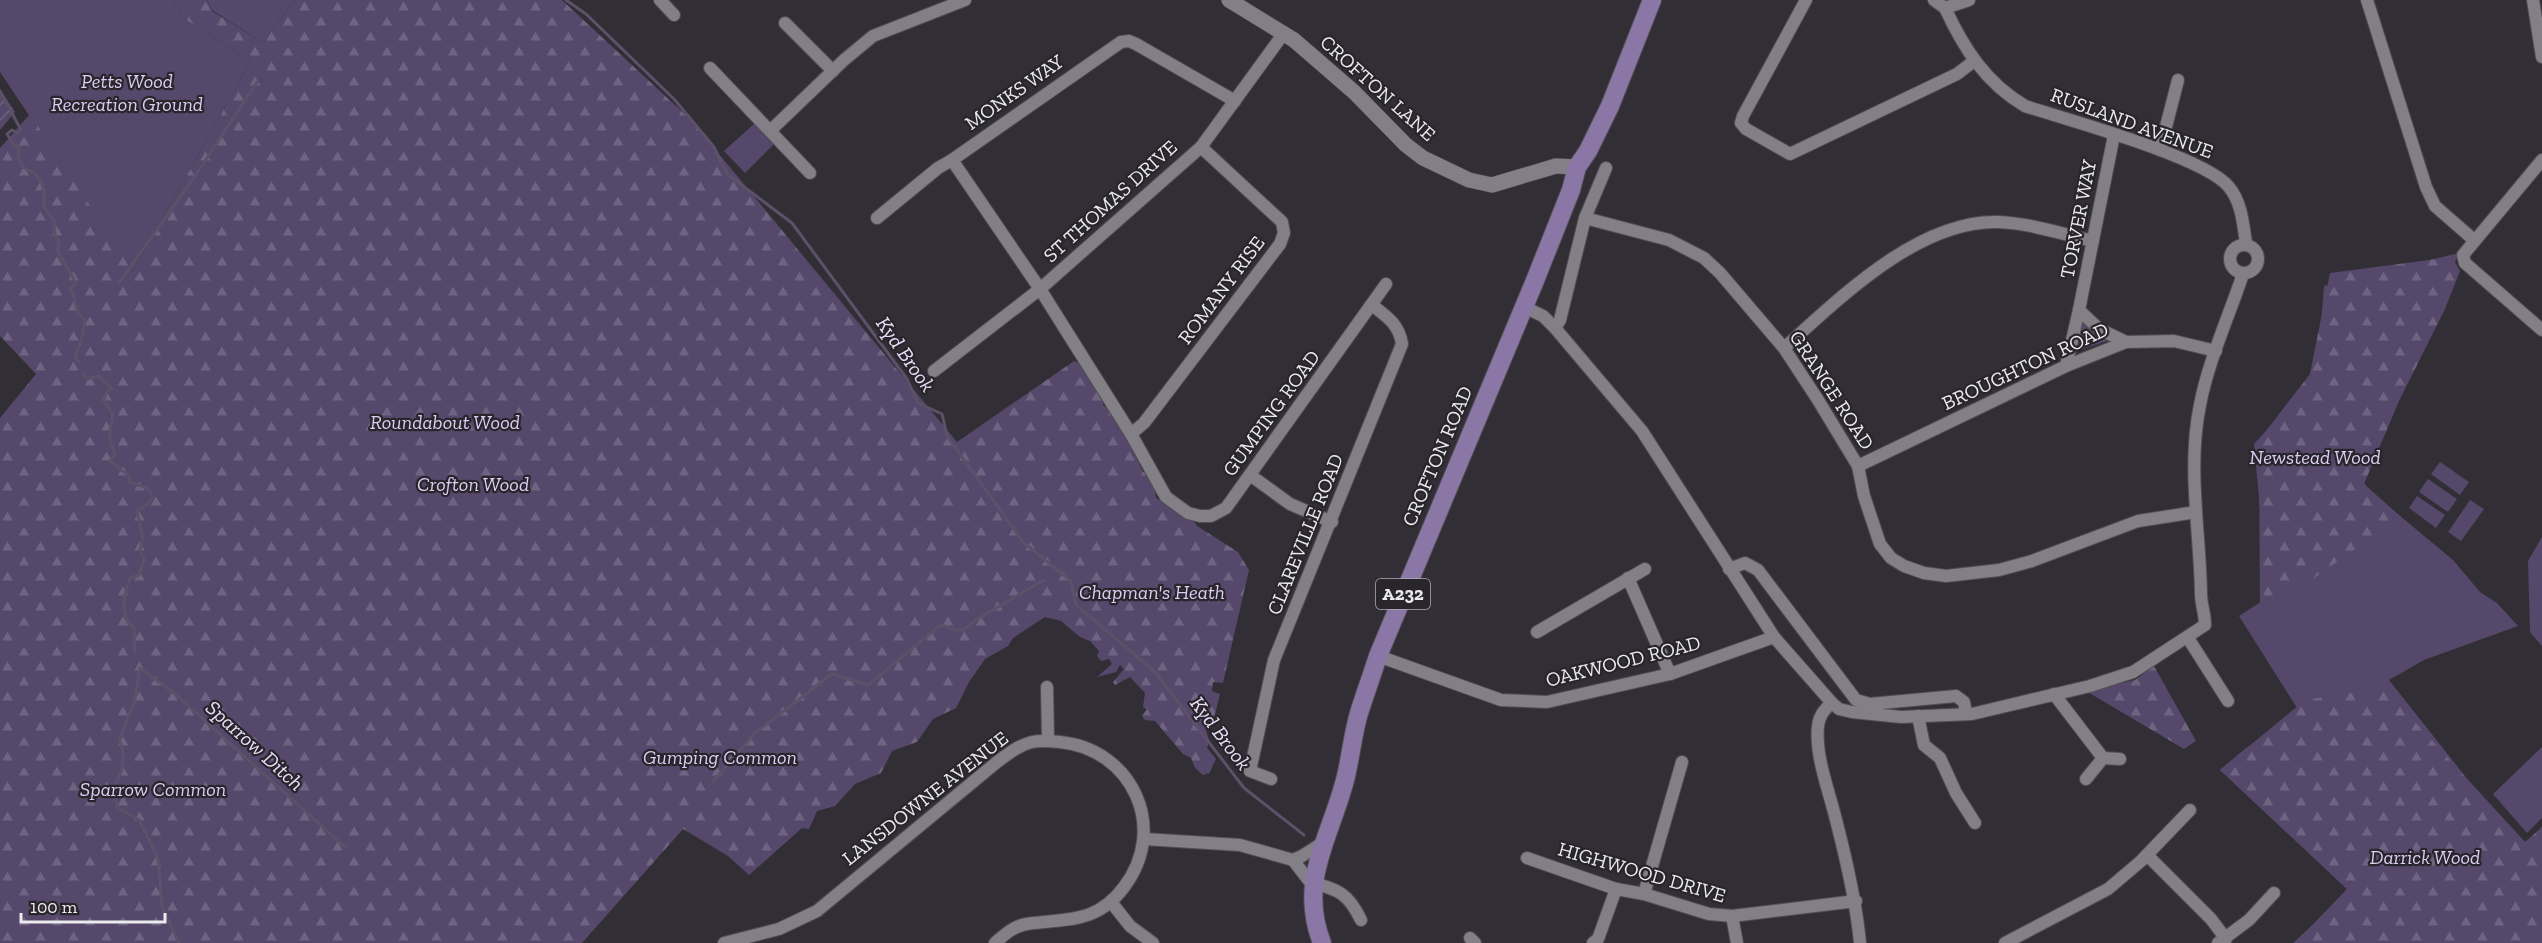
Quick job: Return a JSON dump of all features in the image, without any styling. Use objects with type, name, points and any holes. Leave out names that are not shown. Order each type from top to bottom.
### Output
[{"type":"main road","name":"CROFTON ROAD","points":[[1322,943],[1313,915],[1316,866],[1346,777],[1359,714],[1378,656],[1524,307],[1571,190],[1577,167],[1588,151],[1610,106],[1652,0]]},
{"type":"street","points":[[660,0],[674,15]]},
{"type":"street","points":[[770,131],[832,71],[873,36],[965,0]]},
{"type":"street","name":"CROFTON LANE","points":[[1229,0],[1284,33],[1354,92],[1406,145],[1423,158],[1469,180],[1492,185],[1556,166],[1577,167]]},
{"type":"street","points":[[1806,0],[1741,123],[1746,129],[1790,154],[1957,74],[1974,61]]},
{"type":"street","points":[[1934,0],[1945,8],[1969,0]]},
{"type":"street","points":[[2367,0],[2426,187],[2435,206],[2474,240]]},
{"type":"street","points":[[2533,0],[2542,57]]},
{"type":"street","name":"RUSLAND AVENUE","points":[[1945,8],[1961,43],[1974,61],[2007,95],[2025,105],[2160,150],[2211,171],[2229,186],[2240,206],[2246,243],[2257,254],[2257,262],[2252,270],[2243,274],[2200,405],[2194,464],[2202,576],[2200,597],[2205,612],[2205,625],[2188,638]]},
{"type":"street","points":[[785,23],[832,71]]},
{"type":"street","name":"ST THOMAS DRIVE","points":[[934,371],[1040,290],[1201,147],[1284,33]]},
{"type":"street","name":"MONKS WAY","points":[[877,218],[938,168],[1121,42],[1129,41],[1136,44],[1235,101]]},
{"type":"street","points":[[710,68],[810,173]]},
{"type":"street","points":[[2160,150],[2178,80]]},
{"type":"street","name":"TORVER WAY","points":[[2066,366],[2114,135]]},
{"type":"street","name":"ROMANY RISE","points":[[1131,434],[1144,423],[1280,244],[1284,233],[1282,222],[1201,147]]},
{"type":"street","points":[[952,159],[1040,290],[1131,434]]},
{"type":"street","points":[[2542,160],[2463,255],[2465,263],[2542,330]]},
{"type":"street","points":[[1555,328],[1560,320],[1585,218],[1606,168]]},
{"type":"street","name":"GRANGE ROAD","points":[[1585,218],[1669,240],[1704,258],[1784,348],[1858,466],[1864,496],[1880,544],[1891,558],[1904,566],[1924,573],[1946,576],[1999,570],[2032,561],[2138,521],[2196,512]]},
{"type":"street","points":[[1784,348],[1878,269],[1919,243],[1960,226],[2008,223],[2093,241]]},
{"type":"street","points":[[2243,274],[2236,270],[2230,262],[2231,253],[2238,246],[2246,243]]},
{"type":"street","name":"GUMPING ROAD","points":[[1131,434],[1166,497],[1188,513],[1211,516],[1226,508],[1386,285]]},
{"type":"street","name":"CLAREVILLE ROAD","points":[[1271,779],[1250,771],[1274,660],[1332,522],[1402,344],[1400,332],[1394,322],[1372,305]]},
{"type":"street","points":[[1524,307],[1543,316],[1555,328],[1642,430],[1774,637],[1839,709],[1852,712],[1918,716],[1966,713],[2090,686],[2133,672],[2188,638],[2228,701]]},
{"type":"street","points":[[2079,310],[2099,329],[2126,342]]},
{"type":"street","name":"BROUGHTON ROAD","points":[[1858,466],[2066,366],[2126,342],[2174,341],[2216,351]]},
{"type":"street","points":[[1250,475],[1290,504],[1332,522]]},
{"type":"street","points":[[1729,569],[1745,563],[1758,570],[1856,700],[1870,704],[1956,696],[1964,702],[1966,713]]},
{"type":"street","points":[[1537,632],[1645,569]]},
{"type":"street","points":[[1628,579],[1670,674]]},
{"type":"street","name":"OAKWOOD ROAD","points":[[1378,656],[1501,700],[1547,702],[1670,674],[1774,637]]},
{"type":"street","points":[[1047,687],[1048,740]]},
{"type":"street","points":[[2054,694],[2103,758],[2120,759]]},
{"type":"street","points":[[1832,703],[1823,711],[1817,732],[1822,762],[1856,902],[1860,943]]},
{"type":"street","points":[[1918,716],[1924,745],[1940,758],[1956,793],[1975,823]]},
{"type":"street","name":"LANSDOWNE AVENUE","points":[[724,943],[779,929],[817,911],[997,762],[1019,746],[1034,741],[1048,740],[1085,746],[1106,758],[1122,772],[1141,805],[1144,839],[1137,868],[1111,902]]},
{"type":"street","points":[[2086,779],[2103,758]]},
{"type":"street","points":[[1644,894],[1682,762]]},
{"type":"street","points":[[2005,943],[2023,939],[2108,890],[2147,855],[2190,810]]},
{"type":"street","points":[[1144,839],[1240,845],[1293,860],[1307,880],[1326,885],[1351,900],[1361,920]]},
{"type":"street","points":[[1293,860],[1324,843]]},
{"type":"street","points":[[2147,855],[2211,919],[2222,941],[2274,893]]},
{"type":"street","name":"HIGHWOOD DRIVE","points":[[1527,858],[1616,889],[1644,894],[1709,914],[1732,916],[1856,902]]},
{"type":"street","points":[[1593,943],[1598,939],[1616,889]]},
{"type":"street","points":[[995,943],[1014,928],[1029,923],[1083,918],[1111,902],[1130,926],[1153,943]]},
{"type":"street","points":[[1732,916],[1737,943]]},
{"type":"green space","name":"Petts Wood Recreation Ground","points":[[0,0],[173,0],[183,18],[251,61],[133,271],[0,72]]},
{"type":"green space","name":"Crofton Wood","points":[[173,0],[207,0],[212,11],[263,43],[294,0],[562,0],[690,119],[957,442],[1074,361],[1084,365],[1104,399],[1103,405],[1112,407],[1128,436],[1127,440],[1133,446],[1143,472],[1146,472],[1156,498],[1193,520],[1197,526],[1238,552],[1249,570],[1223,683],[1213,682],[1212,691],[1220,694],[1212,726],[1206,730],[1209,740],[1207,748],[1216,759],[1209,773],[1203,775],[1195,768],[1191,758],[1183,754],[1155,721],[1145,720],[1142,716],[1147,709],[1143,707],[1145,693],[1130,677],[1115,685],[1113,682],[1124,669],[1120,665],[1116,672],[1097,677],[1112,664],[1109,659],[1101,661],[1097,656],[1099,651],[1090,641],[1080,637],[1061,621],[1045,617],[1013,638],[1008,646],[985,659],[969,682],[956,708],[933,719],[917,742],[892,751],[881,773],[855,784],[835,806],[817,811],[809,829],[802,828],[749,875],[728,856],[683,829],[582,943],[0,943],[0,418],[36,374],[0,336],[0,148],[30,114],[133,271],[251,61],[183,18]]},
{"type":"green space","points":[[207,0],[294,0],[263,43],[212,10]]},
{"type":"green space","points":[[0,89],[15,112],[0,130]]},
{"type":"green space","points":[[755,123],[775,143],[745,173],[724,151]]},
{"type":"green space","points":[[2459,253],[2360,477],[2369,490],[2453,560],[2480,592],[2497,603],[2518,626],[2424,660],[2389,680],[2522,848],[2542,827],[2542,943],[2293,943],[2335,904],[2347,889],[2220,770],[2246,748],[2304,719],[2239,616],[2276,592],[2266,573],[2254,444],[2317,376],[2324,286]]},
{"type":"green space","name":"Newstead Wood","points":[[2452,257],[2460,271],[2445,309],[2399,401],[2364,484],[2401,517],[2260,616],[2259,440],[2310,374],[2330,273]]},
{"type":"green space","points":[[2082,320],[2113,339],[2075,352]]},
{"type":"green space","points":[[2440,462],[2469,482],[2460,495],[2431,474]]},
{"type":"green space","points":[[2428,479],[2457,499],[2448,512],[2419,492]]},
{"type":"green space","points":[[2417,496],[2445,515],[2436,528],[2409,508]]},
{"type":"green space","points":[[2470,500],[2484,509],[2461,541],[2448,532]]},
{"type":"green space","points":[[2542,537],[2542,646],[2530,632],[2528,561]]},
{"type":"green space","points":[[2154,666],[2196,741],[2184,749],[2086,691],[2135,680]]},
{"type":"green space","name":"Darrick Wood","points":[[2384,688],[2525,842],[2542,827],[2542,943],[2295,943],[2347,889],[2220,770],[2305,700]]},
{"type":"green space","points":[[2542,747],[2542,818],[2527,833],[2493,794]]},
{"type":"waterway","name":"Kyd Brook","points":[[566,0],[586,14],[674,99],[714,147],[727,174],[792,223],[907,379],[918,403],[942,414],[947,436],[1023,542],[1071,581],[1076,605],[1155,672],[1244,788],[1304,835]]},
{"type":"waterway","points":[[119,283],[197,173],[257,82]]},
{"type":"waterway","points":[[0,91],[21,130],[18,133],[12,130],[7,134],[14,145],[19,147],[18,158],[24,168],[35,174],[42,183],[44,208],[54,220],[55,236],[59,240],[58,252],[76,283],[71,288],[78,313],[85,320],[75,358],[79,362]]},
{"type":"waterway","points":[[84,375],[87,379],[99,376],[112,389],[106,392],[104,401],[113,419],[110,439],[115,455],[110,461],[129,475],[130,482],[147,488],[153,497],[148,504],[137,511],[143,539],[140,550],[144,559],[139,575],[130,578],[124,598],[124,611],[134,628],[135,653]]},
{"type":"waterway","points":[[712,783],[755,733],[832,674],[868,685],[938,627],[942,625],[955,630],[963,630],[979,618],[1044,580]]},
{"type":"waterway","name":"Sparrow Ditch","points":[[179,943],[162,907],[158,858],[139,820],[117,807],[113,787],[121,771],[123,758],[119,740],[134,703],[140,668],[174,693],[346,848]]},
{"type":"park label","name":"Roundabout Wood","points":[[445,422]]},
{"type":"park label","name":"Chapman's Heath","points":[[1152,592]]},
{"type":"park label","name":"Gumping Common","points":[[720,757]]},
{"type":"park label","name":"Sparrow Common","points":[[153,789]]}]
